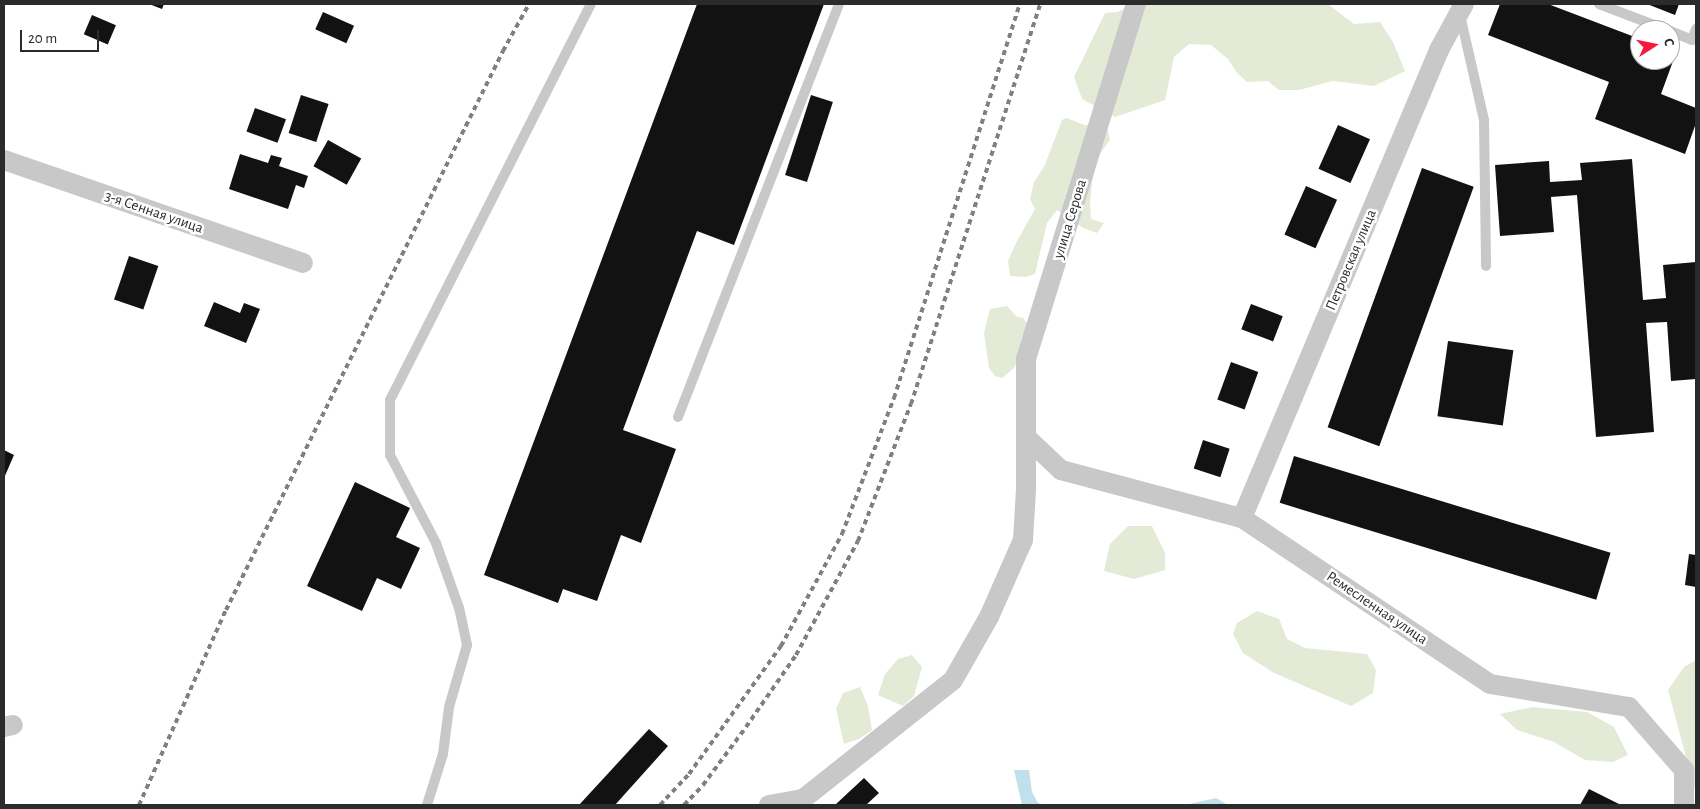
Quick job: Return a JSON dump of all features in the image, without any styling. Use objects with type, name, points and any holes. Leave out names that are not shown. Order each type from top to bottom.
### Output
[{"type":"street","name":"улица Серова","points":[[769,805],[803,799],[953,680],[989,617],[1023,540],[1026,360],[1136,4]]},
{"type":"street","name":"Петровская улица","points":[[1242,518],[1439,50],[1462,8]]},
{"type":"street","name":"3-я Сенная улица","points":[[4,160],[304,264]]},
{"type":"street","name":"Ремесленная улица","points":[[1026,438],[1061,470],[1242,518],[1490,684],[1630,707],[1684,770],[1684,805]]},
{"type":"lane","points":[[426,805],[443,754],[449,707],[468,645],[459,608],[436,543],[390,455],[390,400],[590,4]]},
{"type":"lane","points":[[678,417],[839,4]]},
{"type":"lane","points":[[1599,4],[1640,20]]},
{"type":"lane","points":[[1462,8],[1484,120],[1486,266]]},
{"type":"lane","points":[[1680,36],[1694,41],[1696,29]]},
{"type":"green space","points":[[1136,4],[1328,4],[1354,24],[1380,22],[1393,42],[1405,71],[1374,86],[1333,81],[1299,90],[1279,90],[1268,81],[1247,82],[1237,73],[1228,59],[1211,45],[1189,44],[1174,57],[1165,100],[1115,117],[1082,99],[1074,77],[1105,13],[1117,12]]},
{"type":"green space","points":[[1066,118],[1085,125],[1106,124],[1110,140],[1097,158],[1090,204],[1091,219],[1104,223],[1097,233],[1083,228],[1057,210],[1047,223],[1035,274],[1026,277],[1010,276],[1008,261],[1035,209],[1030,199],[1034,182],[1044,167],[1062,120]]},
{"type":"green space","points":[[1007,306],[1016,316],[1023,318],[1030,327],[1021,339],[1020,355],[1014,368],[1002,378],[995,376],[989,368],[984,333],[990,309]]},
{"type":"green space","points":[[1128,526],[1152,526],[1165,553],[1165,570],[1134,579],[1104,571],[1110,544]]},
{"type":"green space","points":[[1257,611],[1279,619],[1287,639],[1305,648],[1367,654],[1376,670],[1373,693],[1351,706],[1274,673],[1243,653],[1233,634],[1237,623]]},
{"type":"green space","points":[[912,655],[922,667],[914,696],[903,706],[878,695],[885,674],[898,659]]},
{"type":"green space","points":[[1696,660],[1696,794],[1668,690],[1684,667]]},
{"type":"green space","points":[[860,687],[868,706],[872,730],[859,739],[844,744],[836,709],[843,693]]},
{"type":"green space","points":[[1532,707],[1587,712],[1614,727],[1628,755],[1613,762],[1585,760],[1554,742],[1517,730],[1500,714]]},
{"type":"water","points":[[1014,770],[1029,770],[1032,792],[1038,803],[1045,805],[1022,805]]},
{"type":"water","points":[[1216,798],[1228,805],[1185,805]]},
{"type":"building","points":[[149,4],[164,4],[162,9]]},
{"type":"building","points":[[697,4],[824,4],[734,245],[697,231],[623,430],[676,449],[641,543],[621,535],[597,601],[563,589],[558,603],[484,575]]},
{"type":"building","points":[[1500,4],[1548,4],[1630,35],[1630,70],[1670,70],[1661,94],[1696,108],[1696,123],[1685,154],[1595,119],[1609,82],[1488,35]]},
{"type":"building","points":[[1647,4],[1679,4],[1675,15]]},
{"type":"building","points":[[323,12],[354,26],[346,43],[315,29]]},
{"type":"building","points":[[92,15],[116,25],[108,44],[84,34]]},
{"type":"building","points":[[301,95],[329,104],[316,142],[289,133]]},
{"type":"building","points":[[811,95],[833,102],[807,182],[785,175]]},
{"type":"building","points":[[255,108],[286,119],[277,143],[246,131]]},
{"type":"building","points":[[1338,125],[1370,139],[1350,183],[1318,169]]},
{"type":"building","points":[[328,140],[361,158],[347,185],[313,166]]},
{"type":"building","points":[[240,154],[268,163],[271,155],[282,158],[279,166],[308,176],[304,188],[296,185],[288,209],[229,189]]},
{"type":"building","points":[[1632,159],[1643,300],[1666,298],[1663,265],[1696,262],[1696,379],[1671,381],[1667,322],[1646,323],[1654,432],[1596,437],[1577,195],[1551,197],[1554,232],[1500,236],[1495,165],[1549,161],[1550,182],[1582,180],[1580,163]]},
{"type":"building","points":[[1422,168],[1474,187],[1379,446],[1328,427]]},
{"type":"building","points":[[1306,186],[1337,200],[1316,248],[1284,234]]},
{"type":"building","points":[[129,256],[158,266],[143,310],[114,299]]},
{"type":"building","points":[[214,302],[240,313],[244,303],[260,309],[246,343],[204,326]]},
{"type":"building","points":[[1251,304],[1283,316],[1273,341],[1241,329]]},
{"type":"building","points":[[1448,341],[1513,350],[1503,425],[1437,416]]},
{"type":"building","points":[[1231,362],[1258,372],[1245,410],[1217,400]]},
{"type":"building","points":[[1203,440],[1230,449],[1220,477],[1194,469]]},
{"type":"building","points":[[4,450],[14,455],[4,478]]},
{"type":"building","points":[[1294,456],[1611,553],[1596,600],[1280,503]]},
{"type":"building","points":[[355,482],[410,508],[396,537],[420,548],[401,589],[377,578],[362,611],[307,586]]},
{"type":"building","points":[[1689,554],[1696,555],[1696,587],[1685,585]]},
{"type":"building","points":[[649,729],[668,746],[615,805],[579,805]]},
{"type":"building","points":[[864,778],[879,793],[866,805],[835,805]]},
{"type":"building","points":[[1589,789],[1621,805],[1580,805]]},
{"type":"railway","points":[[139,805],[226,610],[503,51],[529,4]]},
{"type":"railway","points":[[660,805],[689,774],[781,646],[842,534],[894,398],[1020,4]]},
{"type":"railway","points":[[684,805],[703,785],[796,655],[858,541],[911,404],[1040,4]]}]
